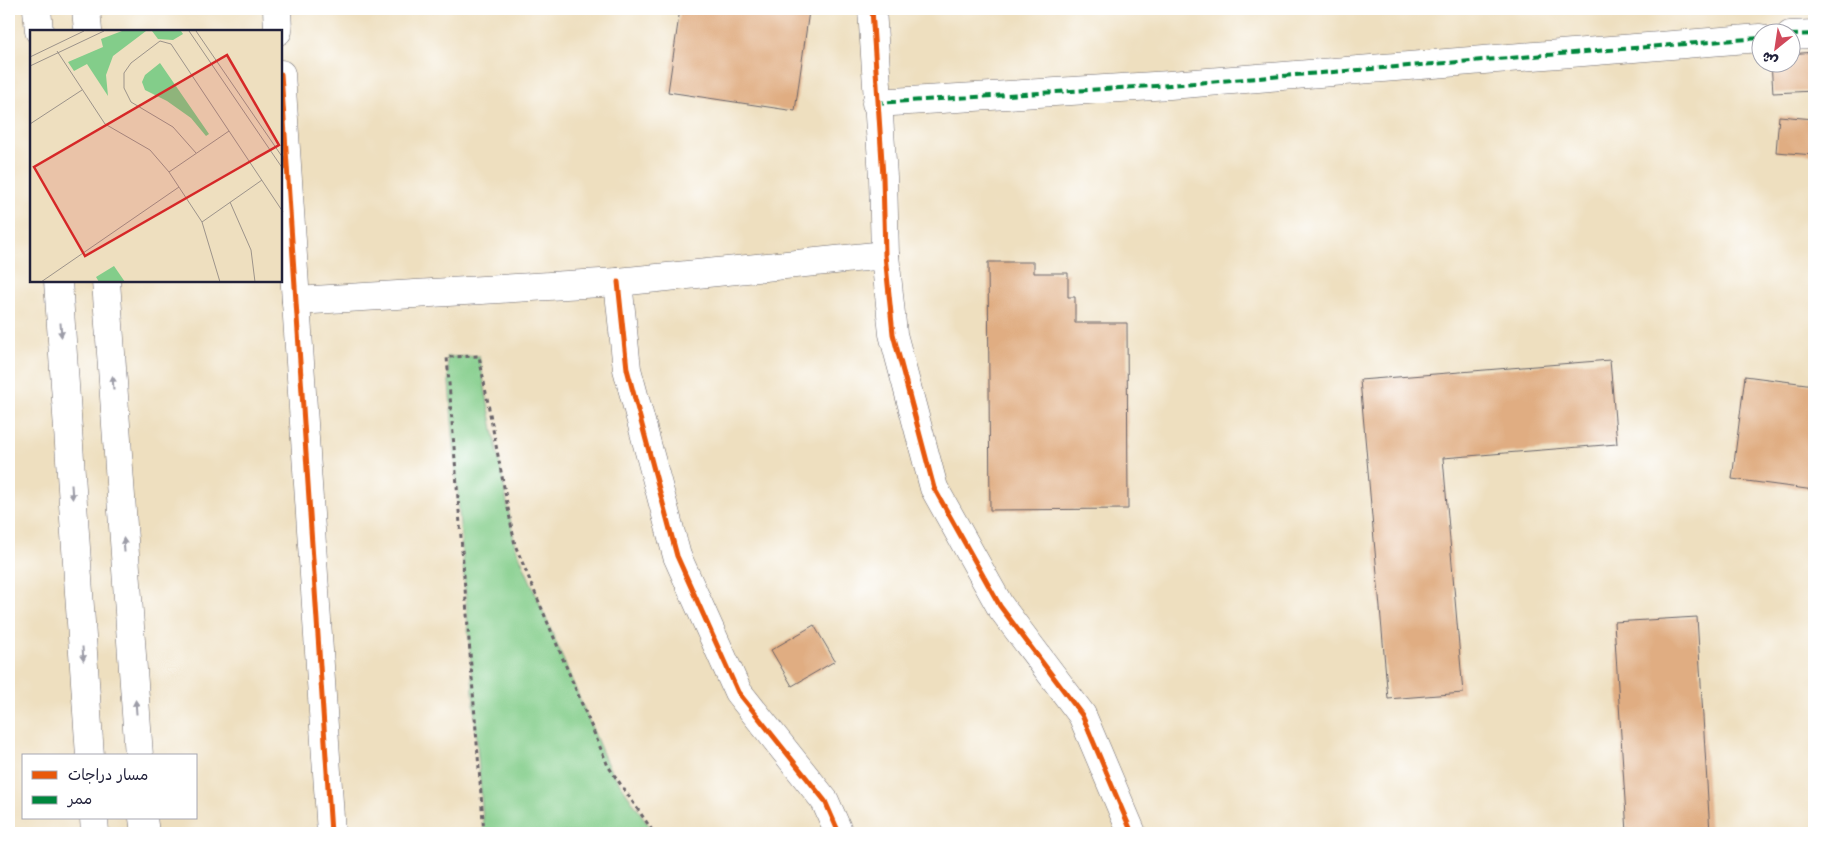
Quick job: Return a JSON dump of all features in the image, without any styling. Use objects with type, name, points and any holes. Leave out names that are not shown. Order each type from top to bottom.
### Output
[{"type":"street","points":[[37,9],[39,30]]},
{"type":"street","points":[[86,9],[88,30]]},
{"type":"street","points":[[277,9],[278,30]]},
{"type":"street","points":[[872,9],[876,103],[883,176],[885,255],[893,334],[934,488],[1000,606],[1082,715],[1132,833]]},
{"type":"street","points":[[1800,35],[1814,34]]},
{"type":"street","points":[[876,103],[1170,85],[1750,39]]},
{"type":"street","points":[[282,89],[331,833]]},
{"type":"street","points":[[296,301],[618,282],[885,255]]},
{"type":"street","points":[[58,282],[90,754]]},
{"type":"street","points":[[106,282],[139,754]]},
{"type":"street","points":[[618,282],[627,369],[677,556],[738,692],[825,801],[839,833]]},
{"type":"street","points":[[94,820],[95,833]]},
{"type":"street","points":[[144,820],[144,833]]},
{"type":"path","points":[[484,833],[448,357],[479,356],[515,545],[608,766],[654,833]]},
{"type":"green space","points":[[479,356],[515,545],[608,766],[654,833],[484,833],[447,357]]},
{"type":"building","points":[[680,9],[796,9],[809,11],[795,111],[668,92]]},
{"type":"building","points":[[1814,52],[1814,91],[1773,93],[1772,72],[1800,72],[1800,53]]},
{"type":"building","points":[[1779,116],[1814,119],[1814,155],[1776,152]]},
{"type":"building","points":[[988,262],[1034,262],[1034,273],[1068,273],[1068,297],[1075,297],[1075,323],[1127,323],[1128,509],[990,510]]},
{"type":"building","points":[[1610,360],[1617,444],[1443,458],[1463,693],[1388,699],[1360,380]]},
{"type":"building","points":[[1745,376],[1814,385],[1814,490],[1732,479]]},
{"type":"building","points":[[1697,617],[1710,833],[1627,833],[1614,622]]},
{"type":"building","points":[[814,625],[835,661],[792,686],[771,650]]},
{"type":"marked path","points":[[1800,35],[1814,34]]},
{"type":"marked path","points":[[876,103],[1170,85],[1750,39]]},
{"type":"cycle path","points":[[872,9],[883,177],[885,255],[893,334],[934,488],[1000,606],[1082,715],[1132,833]]},
{"type":"cycle path","points":[[282,89],[331,833]]},
{"type":"cycle path","points":[[618,282],[627,369],[677,556],[738,692],[825,801],[839,833]]}]
